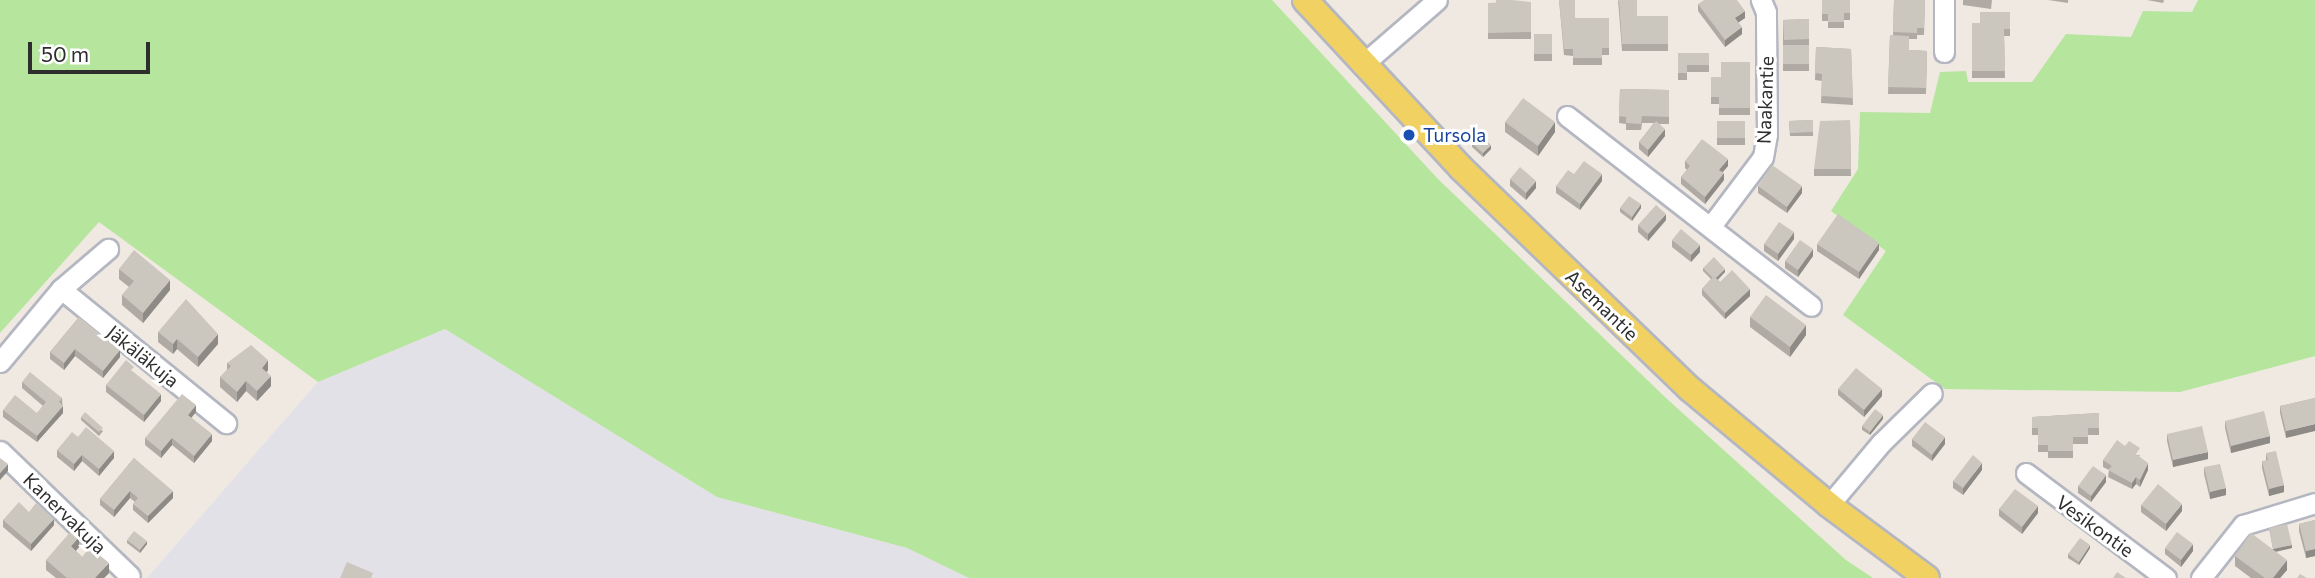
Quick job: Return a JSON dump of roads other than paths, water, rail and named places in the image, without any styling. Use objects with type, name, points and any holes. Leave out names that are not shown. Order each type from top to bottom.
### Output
[{"type":"main road","name":"Asemantie","points":[[1305,0],[1362,65],[1461,168],[1671,371],[1829,505],[1927,578]]},
{"type":"street","points":[[1362,65],[1437,0]]},
{"type":"street","name":"Naakantie","points":[[1711,226],[1763,157],[1767,134],[1766,12],[1760,0]]},
{"type":"street","points":[[1944,0],[1944,51]]},
{"type":"street","points":[[1567,116],[1811,306]]},
{"type":"street","points":[[0,362],[61,289],[108,249]]},
{"type":"street","name":"Jäkäläkuja","points":[[61,289],[226,423]]},
{"type":"street","points":[[1829,505],[1881,443],[1932,393]]},
{"type":"street","name":"Kanervakuja","points":[[0,451],[130,576]]},
{"type":"street","name":"Vesikontie","points":[[2026,473],[2166,578]]},
{"type":"street","points":[[2201,578],[2243,525],[2315,503]]},
{"type":"place","name":"Tursola","points":[[1409,135]]}]
